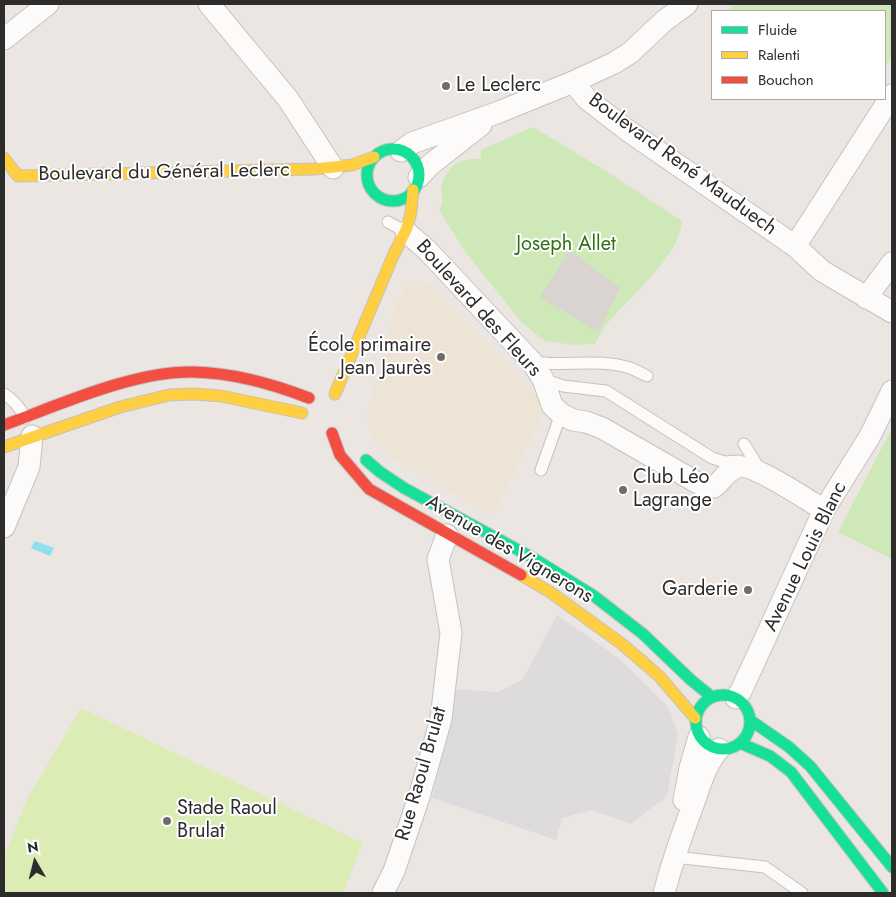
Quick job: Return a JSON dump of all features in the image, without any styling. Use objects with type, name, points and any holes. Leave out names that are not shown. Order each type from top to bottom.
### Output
[{"type":"main road","points":[[307,426],[302,413],[305,402],[309,398],[321,392],[338,397],[390,264],[397,227],[410,214],[418,169],[409,155],[401,151],[387,150],[374,157],[369,166],[368,182],[380,197],[397,227],[392,254]]},
{"type":"main road","name":"Boulevard du Général Leclerc","points":[[4,158],[18,176],[333,168],[352,165],[374,157]]},
{"type":"main road","name":"Boulevard du Général Leclerc","points":[[333,168],[368,180],[368,182]]},
{"type":"main road","points":[[380,197],[398,200],[409,195],[416,184]]},
{"type":"main road","points":[[4,447],[28,427],[128,382],[180,371],[227,375],[286,389],[309,398]]},
{"type":"main road","points":[[4,426],[28,427],[165,396],[193,394],[222,397],[302,413]]},
{"type":"main road","points":[[318,434],[332,433],[343,423]]},
{"type":"main road","name":"Avenue des Vignerons","points":[[332,433],[340,455],[369,489],[550,592],[598,625],[660,676],[697,728]]},
{"type":"main road","name":"Avenue des Vignerons","points":[[358,450],[378,472],[453,515],[553,568],[594,596],[631,624],[660,649],[698,687],[712,697]]},
{"type":"main road","points":[[728,695],[736,698],[746,708],[750,720],[746,736],[740,743],[730,748],[718,749],[708,745],[697,728],[698,709],[712,697],[728,695]]},
{"type":"main road","points":[[750,720],[789,747],[810,766],[892,867]]},
{"type":"main road","points":[[740,743],[770,756],[791,772],[883,893]]},
{"type":"street","points":[[4,39],[48,4]]},
{"type":"street","points":[[209,4],[288,99],[333,168]]},
{"type":"street","points":[[401,151],[412,143],[499,112],[573,82],[630,53],[664,21],[687,4]]},
{"type":"street","name":"Boulevard René Mauduech","points":[[573,82],[587,99],[628,130],[795,246],[822,271],[892,312]]},
{"type":"street","points":[[795,246],[892,95]]},
{"type":"street","points":[[416,184],[430,164],[499,112]]},
{"type":"street","name":"Boulevard des Fleurs","points":[[397,227],[426,249],[537,370],[552,405],[561,414]]},
{"type":"street","points":[[866,298],[892,264]]},
{"type":"street","name":"Avenue Louis Blanc","points":[[736,698],[741,691],[824,510],[870,436],[892,391]]},
{"type":"street","points":[[561,414],[573,420],[586,422],[602,428],[703,486],[714,487],[728,472],[738,467],[748,467],[760,470],[824,510]]},
{"type":"street","points":[[4,528],[29,467],[28,427]]},
{"type":"street","name":"Rue Raoul Brulat","points":[[383,893],[394,871],[419,796],[441,719],[452,634],[438,559],[447,535]]},
{"type":"street","points":[[674,856],[697,728]]},
{"type":"street","points":[[664,893],[674,856],[704,772],[718,749]]},
{"type":"lane","points":[[537,370],[549,364],[618,365],[647,376]]},
{"type":"lane","points":[[537,370],[563,386],[606,391],[712,458],[725,462],[744,460],[760,470]]},
{"type":"lane","points":[[4,394],[20,408],[28,427]]},
{"type":"lane","points":[[541,470],[561,414]]},
{"type":"lane","points":[[744,444],[760,470]]},
{"type":"lane","points":[[674,856],[765,867],[802,893]]},
{"type":"shaded area","points":[[569,250],[620,288],[598,332],[540,297]]},
{"type":"shaded area","name":"École primaire Jean Jaurès","points":[[410,282],[423,282],[433,287],[547,407],[493,516],[392,457],[377,443],[368,427],[367,412],[395,307]]},
{"type":"shaded area","points":[[557,615],[620,659],[669,708],[678,734],[667,796],[631,824],[592,810],[562,818],[556,840],[432,798],[453,689],[498,692],[523,679]]},
{"type":"green space","points":[[735,4],[892,4],[892,56],[886,66],[886,10],[728,10]]},
{"type":"green space","name":"Joseph Allet","points":[[533,127],[606,171],[682,221],[679,234],[665,260],[609,321],[595,344],[574,345],[545,341],[521,322],[466,253],[439,210],[442,204],[441,188],[450,169],[466,160],[481,159],[481,150]]},
{"type":"green space","points":[[892,428],[892,559],[838,532]]},
{"type":"green space","name":"Stade Raoul Brulat","points":[[81,708],[363,843],[343,893],[4,893],[4,857],[27,799]]},
{"type":"water","points":[[35,541],[54,548],[50,556],[31,548]]},
{"type":"traffic: fast","points":[[393,149],[403,151],[411,157],[417,165],[419,175],[417,185],[411,193],[403,199],[393,201],[383,199],[375,193],[369,185],[367,175],[369,165],[375,157],[383,151],[393,149]]},
{"type":"traffic: fast","points":[[366,460],[404,488],[533,558],[594,596],[643,634],[691,680],[712,697]]},
{"type":"traffic: fast","points":[[718,695],[728,695],[738,699],[746,707],[750,722],[746,737],[738,745],[728,749],[718,749],[708,745],[700,737],[696,727],[696,717],[700,707],[708,699],[718,695]]},
{"type":"traffic: fast","points":[[750,720],[789,747],[810,766],[892,867]]},
{"type":"traffic: fast","points":[[740,743],[770,756],[791,772],[883,893]]},
{"type":"traffic: slow","points":[[4,158],[18,176],[314,169],[352,165],[374,157]]},
{"type":"traffic: slow","points":[[335,394],[393,256],[407,228],[413,190]]},
{"type":"traffic: slow","points":[[4,447],[120,407],[169,395],[221,396],[302,413]]},
{"type":"traffic: slow","points":[[521,575],[550,592],[622,644],[659,676],[695,718]]},
{"type":"traffic: jam","points":[[4,425],[98,390],[171,373],[194,372],[238,377],[281,388],[309,398]]},
{"type":"traffic: jam","points":[[332,433],[340,455],[369,489],[521,575]]},
{"type":"place","name":"Le Leclerc","points":[[446,86]]},
{"type":"place","name":"École primaire Jean Jaurès","points":[[441,357]]},
{"type":"place","name":"Club Léo Lagrange","points":[[623,490]]},
{"type":"place","name":"Garderie","points":[[748,590]]},
{"type":"place","name":"Stade Raoul Brulat","points":[[167,821]]}]
